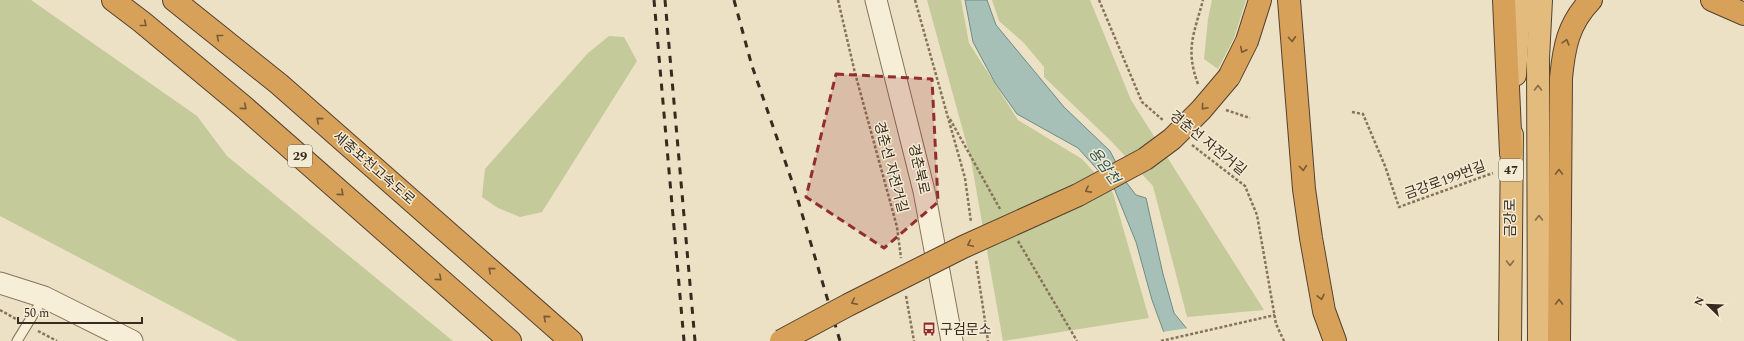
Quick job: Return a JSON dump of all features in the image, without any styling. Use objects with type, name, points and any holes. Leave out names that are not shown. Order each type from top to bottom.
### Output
[{"type":"highway","name":"29","points":[[113,0],[142,22],[244,107],[510,341]]},
{"type":"highway","name":"세종포천고속도로","points":[[174,0],[279,84],[571,341]]},
{"type":"highway","points":[[781,341],[848,305],[963,247],[1078,195],[1145,159],[1172,139],[1201,110],[1229,77],[1247,41],[1260,0]]},
{"type":"highway","points":[[1289,0],[1303,174],[1311,238],[1324,311],[1335,341]]},
{"type":"highway","points":[[1504,0],[1511,160]]},
{"type":"highway","name":"금강로","points":[[1510,341],[1511,160],[1520,0]]},
{"type":"highway","name":"금강로","points":[[1539,341],[1538,59],[1541,0]]},
{"type":"highway","points":[[1559,341],[1561,78],[1564,49],[1569,32],[1576,18],[1591,0]]},
{"type":"highway","points":[[1712,0],[1744,14]]},
{"type":"street","name":"경춘북로","points":[[876,0],[924,191],[952,341]]},
{"type":"street","points":[[0,268],[44,297],[132,341]]},
{"type":"street","points":[[0,283],[44,297]]},
{"type":"lane","points":[[17,341],[44,297]]},
{"type":"path","name":"경춘선 자전거길","points":[[838,0],[855,73],[898,227],[901,259]]},
{"type":"path","points":[[915,0],[965,178],[971,225]]},
{"type":"path","name":"경춘선 자전거길","points":[[1099,0],[1142,102],[1165,122]]},
{"type":"path","points":[[1201,90],[1192,69],[1190,54],[1203,0]]},
{"type":"path","points":[[1224,110],[1250,118]]},
{"type":"path","name":"금강로199번길","points":[[1352,112],[1363,114],[1386,166],[1400,207],[1511,160]]},
{"type":"path","name":"경춘선 자전거길","points":[[1188,141],[1245,186],[1257,215],[1276,324],[1284,341]]},
{"type":"path","points":[[976,256],[988,341]]},
{"type":"path","points":[[905,290],[914,341]]},
{"type":"path","points":[[1161,341],[1275,315]]},
{"type":"highlighted area","points":[[836,74],[932,79],[938,202],[884,248],[806,197]]},
{"type":"green space","points":[[0,0],[31,0],[197,116],[227,156],[453,341],[238,341],[0,216]]},
{"type":"green space","points":[[927,0],[961,0],[969,43],[1018,120],[1082,159],[1113,193],[1149,318],[1003,341],[971,160]]},
{"type":"green space","points":[[992,0],[1090,0],[1131,100],[1264,310],[1187,317],[1153,186],[1111,141],[1044,77],[1044,67],[1024,43],[999,21]]},
{"type":"green space","points":[[1212,0],[1246,0],[1234,38],[1218,69],[1204,59],[1208,19]]},
{"type":"green space","points":[[609,36],[624,37],[637,61],[542,212],[520,217],[498,208],[482,197],[485,169],[588,53]]},
{"type":"water","name":"용암천","points":[[965,0],[987,0],[996,25],[1064,107],[1110,151],[1126,182],[1136,195],[1146,198],[1163,274],[1174,313],[1197,341],[1167,341],[1152,300],[1136,242],[1114,188],[1078,148],[1017,114],[995,83],[973,42]]},
{"type":"pier","points":[[1189,328],[1199,341],[1165,341],[1162,332]]},
{"type":"railway","points":[[654,0],[684,341]]},
{"type":"railway","points":[[665,0],[695,341]]},
{"type":"railway","points":[[734,0],[752,66],[794,187],[840,341]]},
{"type":"place","name":"구검문소","points":[[929,329]]}]
